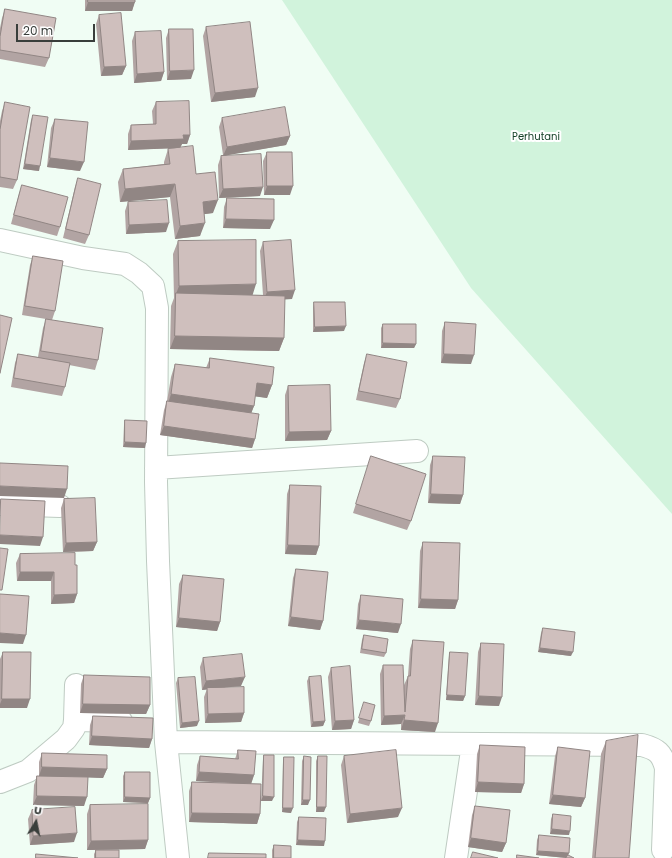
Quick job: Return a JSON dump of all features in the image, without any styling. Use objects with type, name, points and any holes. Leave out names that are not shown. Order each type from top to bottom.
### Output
[{"type":"street","points":[[0,240],[83,258],[125,264],[139,273],[153,286],[157,308],[156,468],[158,553],[166,732],[178,858]]},
{"type":"street","points":[[156,468],[417,451]]},
{"type":"street","points":[[0,504],[60,506]]},
{"type":"street","points":[[0,782],[28,771],[66,739],[74,728],[76,685]]},
{"type":"street","points":[[75,720],[166,732],[473,744],[642,745],[652,748],[663,757],[666,768],[663,850]]},
{"type":"street","points":[[456,858],[473,744]]},
{"type":"green space","name":"Perhutani","points":[[282,0],[672,0],[672,514],[471,288]]},
{"type":"building","points":[[88,0],[135,0],[135,2],[88,2]]},
{"type":"building","points":[[5,9],[56,18],[49,58],[0,50],[0,37]]},
{"type":"building","points":[[121,13],[126,66],[104,67],[99,15]]},
{"type":"building","points":[[250,22],[258,88],[215,93],[206,27]]},
{"type":"building","points":[[169,29],[193,29],[194,70],[170,71]]},
{"type":"building","points":[[161,31],[164,72],[137,74],[135,32]]},
{"type":"building","points":[[189,101],[190,135],[183,135],[184,139],[131,141],[131,125],[156,124],[156,102]]},
{"type":"building","points":[[5,102],[30,107],[17,180],[0,177],[0,130]]},
{"type":"building","points":[[285,107],[290,136],[227,147],[222,118]]},
{"type":"building","points":[[33,115],[48,117],[40,166],[25,164]]},
{"type":"building","points":[[55,119],[88,122],[84,162],[50,158]]},
{"type":"building","points":[[193,146],[196,174],[215,172],[218,200],[203,202],[205,223],[180,226],[175,184],[125,189],[123,169],[170,164],[168,149]]},
{"type":"building","points":[[267,152],[292,152],[293,186],[267,186]]},
{"type":"building","points":[[261,154],[263,187],[223,189],[221,156]]},
{"type":"building","points":[[78,178],[101,184],[89,235],[66,229]]},
{"type":"building","points":[[22,185],[68,197],[60,227],[14,215]]},
{"type":"building","points":[[227,198],[274,199],[274,220],[226,219]]},
{"type":"building","points":[[167,200],[169,223],[129,225],[128,202]]},
{"type":"building","points":[[256,240],[256,284],[179,286],[178,241]]},
{"type":"building","points":[[291,240],[295,290],[267,292],[263,242]]},
{"type":"building","points":[[33,256],[63,261],[55,311],[25,306]]},
{"type":"building","points":[[176,293],[285,296],[284,338],[175,336]]},
{"type":"building","points":[[314,302],[345,302],[346,326],[315,327]]},
{"type":"building","points":[[0,315],[12,318],[0,373]]},
{"type":"building","points":[[46,319],[103,328],[98,360],[41,351]]},
{"type":"building","points":[[445,322],[476,324],[474,355],[444,354]]},
{"type":"building","points":[[383,324],[416,324],[416,344],[383,343]]},
{"type":"building","points":[[18,354],[70,363],[65,387],[14,378]]},
{"type":"building","points":[[367,354],[407,362],[400,399],[359,391]]},
{"type":"building","points":[[210,358],[274,367],[272,385],[257,383],[254,406],[171,394],[175,364],[209,368]]},
{"type":"building","points":[[330,385],[331,431],[289,432],[288,386]]},
{"type":"building","points":[[167,401],[259,414],[255,439],[164,426]]},
{"type":"building","points":[[125,420],[147,421],[146,443],[125,442]]},
{"type":"building","points":[[371,456],[426,474],[411,521],[356,504]]},
{"type":"building","points":[[433,456],[465,457],[463,495],[431,494]]},
{"type":"building","points":[[0,463],[68,466],[67,489],[0,486]]},
{"type":"building","points":[[290,485],[321,486],[319,546],[288,545]]},
{"type":"building","points":[[95,498],[97,542],[66,543],[64,499]]},
{"type":"building","points":[[1,499],[45,501],[43,537],[0,535]]},
{"type":"building","points":[[423,542],[460,543],[458,600],[421,599]]},
{"type":"building","points":[[0,548],[8,549],[2,590],[0,590]]},
{"type":"building","points":[[75,553],[75,565],[77,565],[77,594],[54,595],[54,572],[20,572],[20,554]]},
{"type":"building","points":[[296,569],[328,572],[323,621],[291,617]]},
{"type":"building","points":[[183,575],[224,579],[220,622],[179,618]]},
{"type":"building","points":[[0,594],[29,596],[26,635],[0,633]]},
{"type":"building","points":[[361,595],[403,599],[401,624],[359,620]]},
{"type":"building","points":[[543,628],[575,632],[573,652],[540,648]]},
{"type":"building","points":[[364,635],[388,639],[386,653],[362,649]]},
{"type":"building","points":[[413,640],[444,642],[438,723],[404,720],[405,715],[384,716],[383,665],[403,665],[405,712]]},
{"type":"building","points":[[481,643],[504,644],[502,697],[479,696]]},
{"type":"building","points":[[3,652],[31,652],[30,699],[2,699]]},
{"type":"building","points":[[450,652],[468,653],[465,696],[447,695]]},
{"type":"building","points":[[242,654],[245,677],[206,681],[203,658]]},
{"type":"building","points":[[350,666],[354,720],[335,721],[331,668]]},
{"type":"building","points":[[84,675],[150,677],[150,705],[83,704]]},
{"type":"building","points":[[321,676],[325,721],[313,722],[309,677]]},
{"type":"building","points":[[195,677],[199,721],[182,723],[178,678]]},
{"type":"building","points":[[244,687],[244,713],[208,714],[207,688]]},
{"type":"building","points":[[364,702],[375,705],[371,721],[359,718]]},
{"type":"building","points":[[93,716],[153,718],[152,739],[92,736]]},
{"type":"building","points":[[638,735],[629,858],[595,858],[606,741]]},
{"type":"building","points":[[480,745],[525,747],[524,784],[478,782]]},
{"type":"building","points":[[558,747],[590,751],[585,798],[553,795]]},
{"type":"building","points":[[238,750],[256,751],[254,775],[199,772],[200,756],[238,759]]},
{"type":"building","points":[[396,750],[402,808],[350,814],[344,756]]},
{"type":"building","points":[[42,753],[107,755],[107,769],[42,767]]},
{"type":"building","points":[[264,755],[274,755],[274,797],[263,796]]},
{"type":"building","points":[[304,756],[311,757],[310,800],[303,800]]},
{"type":"building","points":[[318,756],[327,756],[326,807],[317,807]]},
{"type":"building","points":[[284,757],[294,757],[293,808],[283,808]]},
{"type":"building","points":[[125,772],[150,772],[150,798],[125,797]]},
{"type":"building","points":[[37,776],[88,777],[87,797],[37,796]]},
{"type":"building","points":[[192,782],[261,784],[260,814],[192,813]]},
{"type":"building","points":[[148,804],[148,840],[91,841],[90,805]]},
{"type":"building","points":[[475,806],[510,810],[506,843],[471,838]]},
{"type":"building","points":[[75,807],[77,833],[33,836],[32,810]]},
{"type":"building","points":[[553,814],[571,816],[570,831],[552,829]]},
{"type":"building","points":[[299,817],[326,818],[325,841],[298,840]]},
{"type":"building","points":[[539,835],[570,838],[569,853],[538,851]]},
{"type":"building","points":[[274,845],[291,846],[291,858],[274,858]]},
{"type":"building","points":[[96,850],[119,850],[119,858],[96,858]]},
{"type":"building","points":[[473,852],[498,858],[471,858]]},
{"type":"building","points":[[209,853],[266,854],[266,858],[208,858]]},
{"type":"building","points":[[36,854],[78,858],[36,858]]},
{"type":"building","points":[[517,855],[539,858],[517,858]]},
{"type":"building","points":[[568,855],[574,858],[566,858]]}]
